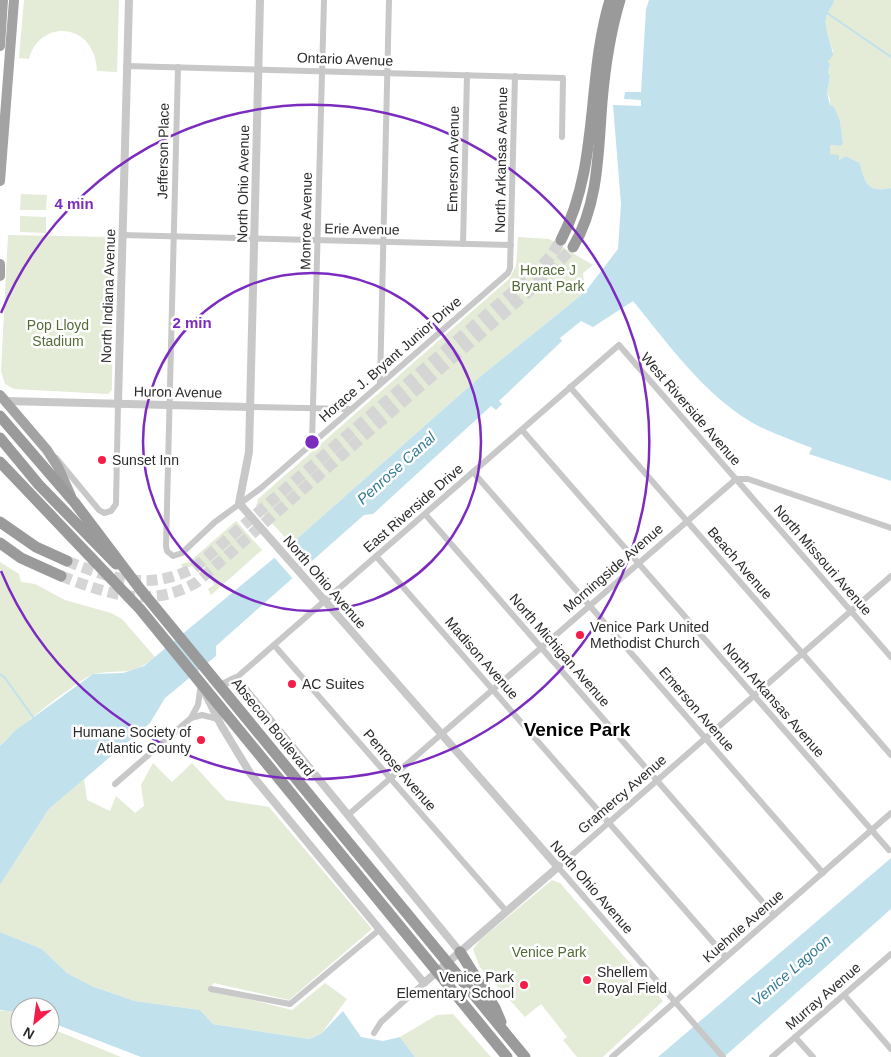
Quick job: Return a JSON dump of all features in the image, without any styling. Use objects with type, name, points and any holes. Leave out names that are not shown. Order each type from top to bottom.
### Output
[{"type":"highway","points":[[561,240],[576,207],[586,170],[596,69],[610,0]]},
{"type":"highway","points":[[573,247],[586,220],[594,189],[605,70],[613,25],[620,0]]},
{"type":"highway","points":[[613,25],[625,0]]},
{"type":"highway","name":"Absecon Boulevard","points":[[0,416],[75,503],[169,624],[524,1057]]},
{"type":"highway","points":[[0,438],[43,490],[140,588]]},
{"type":"highway","name":"Absecon Boulevard","points":[[0,462],[122,590],[158,632],[507,1057]]},
{"type":"highway","points":[[0,474],[50,515]]},
{"type":"highway","points":[[0,522],[36,547],[67,562]]},
{"type":"highway","points":[[0,536],[41,567]]},
{"type":"highway","points":[[0,542],[21,558],[62,576]]},
{"type":"highway","points":[[460,952],[495,1008],[507,1036]]},
{"type":"main road","points":[[0,46],[3,0]]},
{"type":"main road","points":[[0,181],[14,0]]},
{"type":"main road","points":[[0,264],[0,276]]},
{"type":"main road","points":[[2,398],[47,450],[58,467],[75,503]]},
{"type":"street","name":"North Indiana Avenue","points":[[47,450],[63,465],[98,510],[108,513],[116,504],[128,0]]},
{"type":"street","name":"North Ohio Avenue","points":[[260,0],[248,461],[240,503],[723,1057]]},
{"type":"street","name":"Monroe Avenue","points":[[312,443],[324,0]]},
{"type":"street","points":[[380,384],[389,0]]},
{"type":"street","name":"Ontario Avenue","points":[[126,66],[563,78],[562,137]]},
{"type":"street","name":"Jefferson Place","points":[[174,236],[178,67]]},
{"type":"street","name":"Emerson Avenue","points":[[463,244],[467,75]]},
{"type":"street","name":"North Arkansas Avenue","points":[[511,245],[516,76]]},
{"type":"street","name":"Erie Avenue","points":[[122,234],[511,245]]},
{"type":"street","points":[[170,405],[174,236]]},
{"type":"street","name":"Horace J. Bryant Junior Drive","points":[[170,405],[166,546],[167,551],[174,556],[182,553],[240,503],[261,488],[506,275],[510,268],[511,245]]},
{"type":"street","name":"East Riverside Drive","points":[[220,686],[236,678],[619,345]]},
{"type":"street","name":"West Riverside Avenue","points":[[619,345],[736,479],[748,479],[891,528]]},
{"type":"street","name":"Beach Avenue","points":[[570,387],[891,755]]},
{"type":"street","name":"Huron Avenue","points":[[2,398],[170,405],[351,409]]},
{"type":"street","name":"North Arkansas Avenue","points":[[522,430],[889,850]]},
{"type":"street","name":"Emerson Avenue","points":[[473,472],[822,873]]},
{"type":"street","name":"Morningside Avenue","points":[[348,815],[686,520],[736,479]]},
{"type":"street","name":"North Missouri Avenue","points":[[736,479],[891,657]]},
{"type":"street","name":"North Michigan Avenue","points":[[425,514],[774,915]]},
{"type":"street","name":"Madison Avenue","points":[[376,556],[726,957]]},
{"type":"street","name":"Gramercy Avenue","points":[[374,1034],[381,1022],[437,971],[891,576]]},
{"type":"street","name":"Penrose Avenue","points":[[274,645],[507,912]]},
{"type":"street","name":"Absecon Boulevard","points":[[236,678],[460,952]]},
{"type":"street","points":[[115,784],[191,718],[198,705],[201,684]]},
{"type":"street","name":"Absecon Boulevard","points":[[201,684],[218,719],[250,773],[424,983]]},
{"type":"street","points":[[191,718],[202,715],[218,719]]},
{"type":"street","name":"Kuehnle Avenue","points":[[612,1057],[891,813]]},
{"type":"street","points":[[211,988],[290,1004],[379,930]]},
{"type":"street","name":"Murray Avenue","points":[[772,1057],[891,954]]},
{"type":"street","points":[[844,995],[891,1049]]},
{"type":"street","points":[[795,1037],[813,1057]]},
{"type":"green space","points":[[24,0],[119,0],[117,72],[97,71],[94,54],[87,42],[77,35],[66,31],[54,32],[44,37],[35,46],[29,59],[19,58]]},
{"type":"green space","points":[[834,0],[891,0],[891,188],[876,189],[868,185],[863,176],[860,163],[846,156],[839,160],[830,154],[830,145],[841,146],[843,143],[840,121],[830,105],[827,93],[830,76],[828,73],[830,67],[828,61],[833,51],[825,26],[826,17]]},
{"type":"green space","points":[[21,194],[47,195],[46,210],[20,210]]},
{"type":"green space","points":[[20,216],[46,217],[46,233],[20,232]]},
{"type":"green space","name":"Pop Lloyd Stadium","points":[[8,235],[113,237],[112,390],[108,394],[14,389],[5,384],[1,371]]},
{"type":"green space","name":"Horace J Bryant Park","points":[[518,237],[549,239],[593,265],[583,273],[585,292],[481,376],[291,544],[256,506],[258,499],[509,279],[516,266]]},
{"type":"green space","points":[[236,521],[262,550],[211,595],[208,589],[214,585],[207,568],[194,565],[183,569],[181,564],[189,562]]},
{"type":"green space","points":[[0,562],[19,574],[21,582],[35,584],[65,600],[111,613],[122,619],[155,657],[139,668],[126,671],[104,672],[87,677],[47,706],[0,746]]},
{"type":"green space","points":[[153,763],[172,782],[192,763],[226,800],[269,807],[372,929],[289,1000],[214,983],[209,989],[292,1010],[325,983],[347,999],[321,1034],[309,1039],[213,1024],[200,1010],[135,1001],[94,987],[67,973],[42,949],[0,932],[0,885],[49,809],[84,779],[87,800],[110,811],[116,796],[135,813],[144,806],[141,785]]},
{"type":"green space","name":"Venice Park","points":[[552,880],[560,883],[663,1001],[603,1057],[577,1057],[563,1040],[567,1037],[541,1004],[525,1017],[479,966],[473,949],[480,940]]},
{"type":"green space","points":[[10,1010],[10,1047],[60,1047],[60,1032],[121,1057],[0,1057],[0,1011]]},
{"type":"green space","points":[[453,1014],[491,1057],[415,1057],[400,1037],[437,1015]]},
{"type":"water","name":"Penrose Canal","points":[[649,0],[834,0],[826,18],[826,28],[833,56],[828,61],[830,65],[828,73],[830,76],[827,93],[830,105],[834,107],[840,121],[843,143],[841,146],[830,145],[830,154],[839,155],[839,160],[846,156],[860,163],[863,176],[868,185],[876,189],[891,188],[891,481],[809,454],[812,448],[766,430],[733,410],[687,367],[633,301],[593,327],[581,321],[560,338],[562,341],[499,401],[502,404],[496,410],[491,406],[373,514],[364,515],[216,646],[216,656],[165,698],[150,723],[49,809],[0,885],[0,746],[16,730],[93,674],[123,673],[144,666],[291,544],[481,376],[585,292],[618,249],[621,204],[613,105],[641,106],[641,100],[624,99],[625,92],[641,92],[646,9]]},
{"type":"water","name":"Venice Lagoon","points":[[891,858],[891,909],[724,1057],[658,1057]]},
{"type":"water","points":[[0,932],[42,949],[67,973],[94,987],[135,1001],[200,1010],[213,1024],[309,1039],[321,1034],[343,1011],[361,1037],[383,1041],[400,1037],[415,1057],[141,1057],[60,1026],[60,997],[10,997],[10,1011],[0,1010]]},
{"type":"pier","points":[[287,544],[309,567],[294,580],[273,556]]},
{"type":"waterway","points":[[827,13],[891,57]]},
{"type":"waterway","points":[[0,674],[5,678],[33,717]]},
{"type":"tunnel","points":[[67,561],[115,577],[146,581],[177,575],[194,568],[530,277],[550,257],[561,240]]},
{"type":"tunnel","points":[[61,576],[112,593],[146,597],[163,595],[197,582],[544,278],[573,247]]},
{"type":"place","name":"Sunset Inn","points":[[102,460]]},
{"type":"place","name":"Venice Park United Methodist Church","points":[[580,635]]},
{"type":"place","name":"AC Suites","points":[[292,684]]},
{"type":"place","name":"Humane Society of Atlantic County","points":[[201,740]]},
{"type":"place","name":"Shellem Royal Field","points":[[587,980]]},
{"type":"place","name":"Venice Park Elementary School","points":[[524,985]]},
{"type":"district","name":"Venice Park","points":[[577,729]]}]
